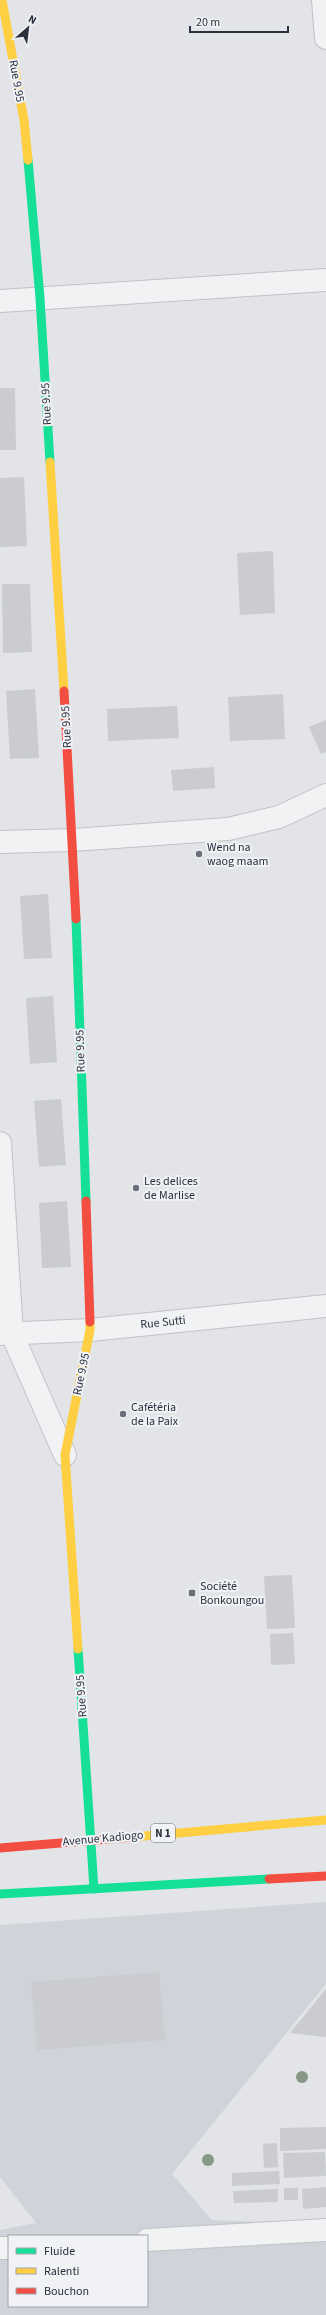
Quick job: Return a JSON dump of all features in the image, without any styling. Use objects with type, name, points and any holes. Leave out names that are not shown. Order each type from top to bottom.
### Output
[{"type":"main road","name":"Rue 9.95","points":[[2,0],[24,120],[40,298],[72,840],[90,1330],[65,1455],[94,1889]]},
{"type":"main road","name":"Avenue Kadiogo","points":[[0,1848],[91,1838],[326,1820]]},
{"type":"main road","points":[[0,1894],[326,1876]]},
{"type":"street","points":[[324,0],[326,38]]},
{"type":"street","points":[[0,301],[326,280]]},
{"type":"street","points":[[0,842],[72,840],[228,829],[279,818],[326,796]]},
{"type":"street","name":"Rue 9.95","points":[[0,1143],[6,1334],[65,1455]]},
{"type":"street","points":[[295,1308],[326,1294]]},
{"type":"street","name":"Rue Sutti","points":[[6,1334],[90,1330],[326,1306]]},
{"type":"street","points":[[148,2240],[326,2230]]},
{"type":"shaded area","points":[[326,1902],[326,1984],[172,2174],[212,2220],[326,2224],[326,2315],[0,2315],[0,2230],[36,2223],[0,2177],[0,1925]]},
{"type":"building","points":[[0,388],[15,388],[16,450],[0,450]]},
{"type":"building","points":[[24,477],[27,546],[0,547],[0,478]]},
{"type":"building","points":[[273,551],[275,613],[240,615],[237,553]]},
{"type":"building","points":[[2,584],[30,584],[32,652],[3,653]]},
{"type":"building","points":[[35,689],[39,758],[10,759],[6,691]]},
{"type":"building","points":[[283,694],[285,739],[230,741],[228,697]]},
{"type":"building","points":[[177,706],[179,738],[108,741],[107,709]]},
{"type":"building","points":[[326,720],[326,752],[321,754],[309,727]]},
{"type":"building","points":[[214,767],[215,788],[173,791],[171,770]]},
{"type":"building","points":[[48,894],[52,958],[24,959],[20,896]]},
{"type":"building","points":[[53,996],[57,1062],[30,1064],[26,998]]},
{"type":"building","points":[[61,1099],[66,1165],[39,1167],[34,1101]]},
{"type":"building","points":[[67,1201],[71,1267],[42,1268],[39,1203]]},
{"type":"building","points":[[292,1575],[295,1628],[267,1629],[264,1576]]},
{"type":"building","points":[[293,1633],[295,1664],[271,1665],[270,1634]]},
{"type":"building","points":[[159,1972],[165,2040],[37,2050],[31,1982]]},
{"type":"building","points":[[326,1989],[326,2037],[290,2033]]},
{"type":"building","points":[[326,2127],[326,2149],[280,2151],[280,2128]]},
{"type":"building","points":[[277,2143],[278,2167],[264,2168],[263,2144]]},
{"type":"building","points":[[325,2152],[326,2176],[284,2178],[283,2153]]},
{"type":"building","points":[[279,2171],[280,2184],[232,2186],[232,2173]]},
{"type":"building","points":[[326,2187],[326,2207],[303,2209],[302,2189]]},
{"type":"building","points":[[284,2188],[298,2188],[298,2200],[284,2200]]},
{"type":"building","points":[[278,2189],[278,2202],[234,2203],[233,2191]]},
{"type":"traffic: fast","points":[[28,160],[40,298],[50,462]]},
{"type":"traffic: fast","points":[[76,919],[86,1201]]},
{"type":"traffic: fast","points":[[78,1649],[94,1889]]},
{"type":"traffic: fast","points":[[0,1894],[269,1879]]},
{"type":"traffic: slow","points":[[2,0],[24,120],[28,160]]},
{"type":"traffic: slow","points":[[50,462],[64,691]]},
{"type":"traffic: slow","points":[[78,1649],[65,1455],[90,1330],[90,1322]]},
{"type":"traffic: slow","points":[[133,1837],[326,1820]]},
{"type":"traffic: jam","points":[[64,691],[76,919]]},
{"type":"traffic: jam","points":[[86,1201],[90,1322]]},
{"type":"traffic: jam","points":[[0,1848],[133,1837]]},
{"type":"traffic: jam","points":[[269,1879],[326,1876]]},
{"type":"place","name":"Wend na waog maam","points":[[199,854]]},
{"type":"place","name":"Les delices de Marlise","points":[[136,1188]]},
{"type":"place","name":"Cafétéria de la Paix","points":[[123,1414]]},
{"type":"place","name":"Société Bonkoungou","points":[[192,1593]]}]
